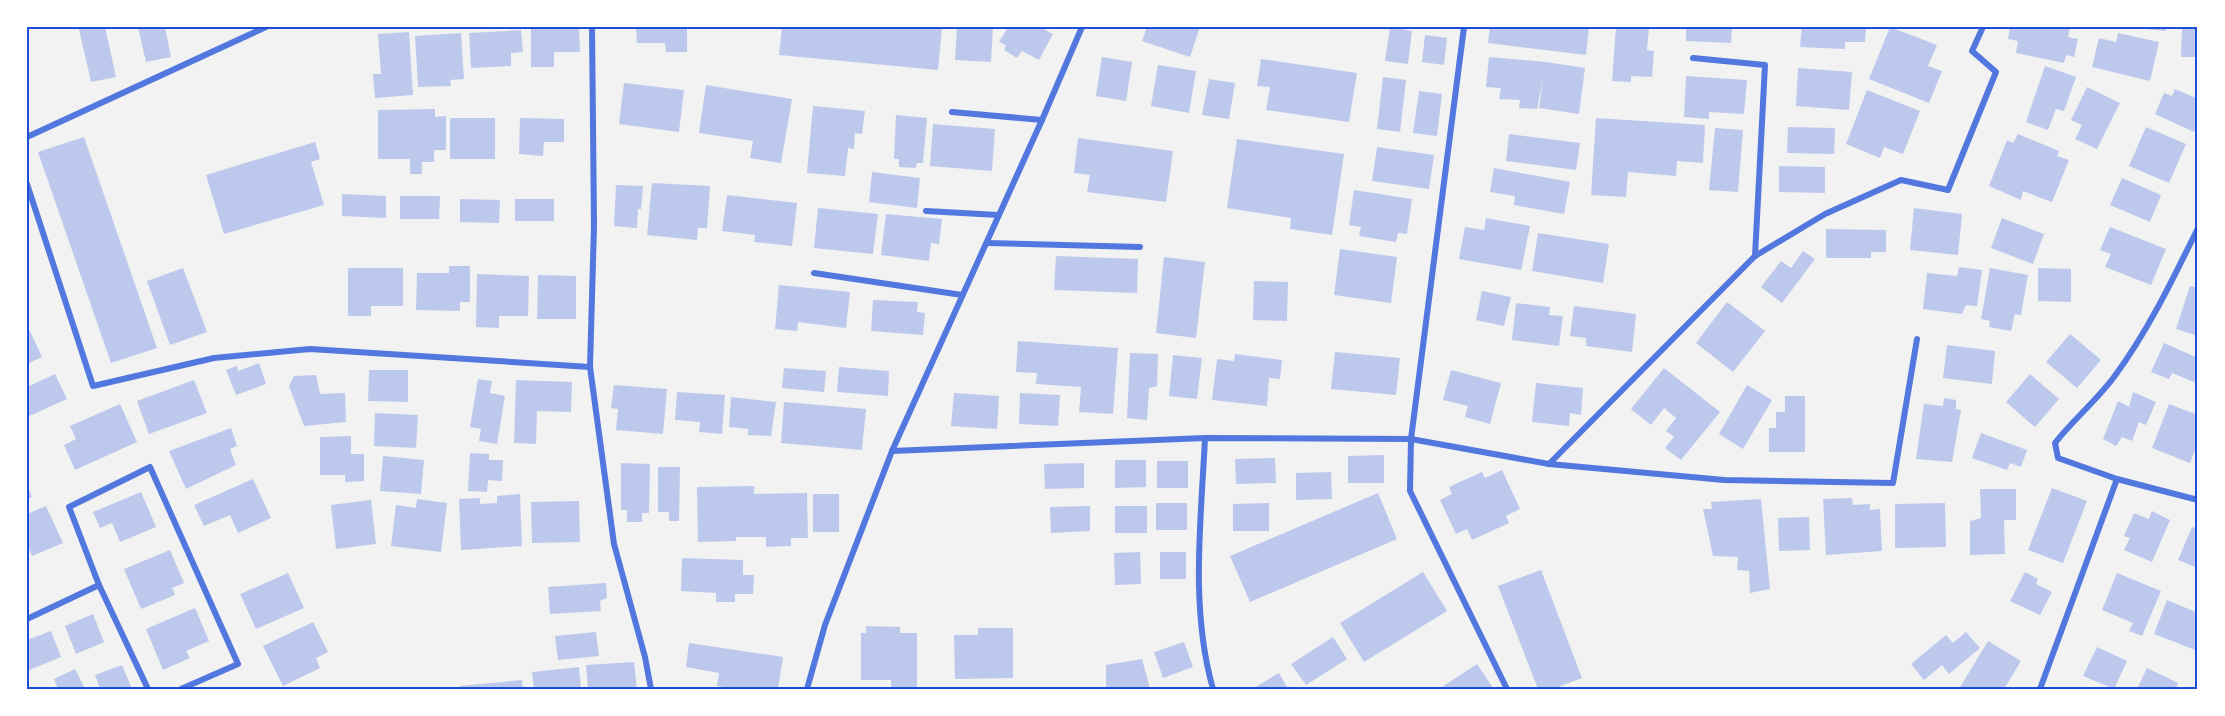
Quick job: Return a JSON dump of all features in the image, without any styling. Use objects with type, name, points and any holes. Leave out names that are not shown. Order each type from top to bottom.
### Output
[{"type":"street","points":[[27,136],[266,27]]},
{"type":"street","points":[[592,27],[594,226],[590,367],[614,544],[645,657],[651,689]]},
{"type":"street","points":[[807,689],[825,625],[892,451],[1082,27]]},
{"type":"street","points":[[1464,27],[1411,439],[1410,490],[1507,689]]},
{"type":"street","points":[[1549,464],[1755,256],[1825,214],[1901,180],[1948,190],[1996,72],[1972,51],[1983,27]]},
{"type":"street","points":[[1693,58],[1764,64],[1755,256]]},
{"type":"street","points":[[952,112],[1042,120]]},
{"type":"street","points":[[27,184],[93,386],[214,358],[310,349],[590,367]]},
{"type":"street","points":[[926,211],[998,215]]},
{"type":"street","points":[[2198,228],[2160,305],[2113,378],[2071,422],[2055,443],[2058,458],[2117,479],[2198,500]]},
{"type":"street","points":[[987,243],[1140,247]]},
{"type":"street","points":[[814,273],[962,295]]},
{"type":"street","points":[[892,451],[1205,438],[1411,439],[1549,464],[1724,480],[1893,483],[1917,339]]},
{"type":"street","points":[[1205,438],[1198,576],[1204,656],[1214,689]]},
{"type":"street","points":[[148,689],[99,585],[69,507],[150,466],[238,664],[182,689]]},
{"type":"street","points":[[2040,689],[2117,479]]},
{"type":"street","points":[[27,618],[99,585]]},
{"type":"building","points":[[105,27],[116,77],[91,82],[79,29]]},
{"type":"building","points":[[138,27],[165,27],[171,57],[146,62]]},
{"type":"building","points":[[531,27],[579,28],[580,52],[554,52],[554,67],[531,67]]},
{"type":"building","points":[[636,27],[687,27],[687,52],[666,52],[665,43],[637,43]]},
{"type":"building","points":[[782,27],[942,27],[938,70],[779,55]]},
{"type":"building","points":[[957,27],[993,27],[991,62],[955,60]]},
{"type":"building","points":[[1008,27],[1040,27],[1053,34],[1039,60],[1022,51],[1017,58],[1004,50],[1006,45],[999,42]]},
{"type":"building","points":[[1147,27],[1200,27],[1190,57],[1142,41]]},
{"type":"building","points":[[1390,27],[1412,31],[1408,64],[1385,61]]},
{"type":"building","points":[[1490,27],[1589,27],[1586,55],[1488,43]]},
{"type":"building","points":[[1616,27],[1649,27],[1647,50],[1654,51],[1652,77],[1631,76],[1631,82],[1612,81]]},
{"type":"building","points":[[1686,27],[1732,27],[1731,43],[1686,41]]},
{"type":"building","points":[[1802,27],[1866,27],[1865,42],[1845,42],[1845,49],[1800,47]]},
{"type":"building","points":[[1890,27],[1937,45],[1928,66],[1942,71],[1929,103],[1869,79]]},
{"type":"building","points":[[2010,27],[2070,27],[2068,37],[2078,39],[2074,57],[2066,55],[2064,63],[2016,53],[2018,41],[2008,39]]},
{"type":"building","points":[[2145,27],[2166,27],[2166,31],[2145,29]]},
{"type":"building","points":[[2198,27],[2198,50],[2195,50],[2195,57],[2181,57],[2182,28]]},
{"type":"building","points":[[521,30],[523,52],[511,53],[511,66],[471,68],[469,33]]},
{"type":"building","points":[[409,32],[413,95],[375,98],[373,74],[381,74],[378,34]]},
{"type":"building","points":[[461,33],[464,79],[450,80],[451,86],[418,87],[415,36]]},
{"type":"building","points":[[2118,33],[2159,42],[2150,81],[2092,67],[2099,38],[2116,42]]},
{"type":"building","points":[[1425,35],[1447,38],[1444,65],[1422,62]]},
{"type":"building","points":[[1102,57],[1132,62],[1126,101],[1096,96]]},
{"type":"building","points":[[1489,57],[1585,68],[1579,114],[1539,108],[1543,79],[1537,109],[1519,108],[1520,100],[1499,99],[1501,88],[1486,87]]},
{"type":"building","points":[[1261,59],[1357,73],[1349,122],[1266,110],[1270,87],[1257,86]]},
{"type":"building","points":[[1158,65],[1196,71],[1189,113],[1151,106]]},
{"type":"building","points":[[2045,66],[2076,77],[2064,111],[2056,109],[2048,130],[2026,122]]},
{"type":"building","points":[[1798,68],[1852,72],[1849,110],[1796,106]]},
{"type":"building","points":[[1686,76],[1747,80],[1744,114],[1709,112],[1709,119],[1684,117]]},
{"type":"building","points":[[1383,77],[1406,80],[1400,132],[1377,129]]},
{"type":"building","points":[[1209,79],[1235,83],[1229,119],[1202,115]]},
{"type":"building","points":[[624,83],[684,90],[679,132],[619,124]]},
{"type":"building","points":[[706,85],[792,99],[781,163],[750,158],[753,141],[699,133]]},
{"type":"building","points":[[2087,87],[2120,103],[2097,149],[2075,139],[2082,125],[2071,120]]},
{"type":"building","points":[[2175,89],[2198,99],[2198,123],[2194,132],[2155,114],[2164,93],[2172,96]]},
{"type":"building","points":[[1867,90],[1920,111],[1903,154],[1884,147],[1880,158],[1846,144]]},
{"type":"building","points":[[1419,91],[1442,94],[1437,136],[1413,133]]},
{"type":"building","points":[[813,106],[865,111],[862,134],[855,133],[854,149],[848,148],[845,176],[807,173]]},
{"type":"building","points":[[435,109],[435,117],[446,116],[446,150],[434,150],[434,162],[422,162],[422,174],[410,174],[410,159],[378,159],[378,110]]},
{"type":"building","points":[[896,115],[927,118],[923,163],[917,163],[916,168],[899,167],[899,159],[894,159]]},
{"type":"building","points":[[450,118],[495,118],[495,159],[450,159]]},
{"type":"building","points":[[520,118],[564,119],[564,142],[544,142],[543,156],[519,154]]},
{"type":"building","points":[[1596,118],[1705,125],[1703,163],[1677,161],[1676,176],[1628,172],[1626,197],[1591,195]]},
{"type":"building","points":[[933,124],[995,129],[992,171],[930,166]]},
{"type":"building","points":[[1788,127],[1835,128],[1834,154],[1787,153]]},
{"type":"building","points":[[2146,127],[2186,144],[2169,183],[2129,166]]},
{"type":"building","points":[[1715,128],[1743,130],[1738,192],[1709,190]]},
{"type":"building","points":[[1509,134],[1580,143],[1576,170],[1506,161]]},
{"type":"building","points":[[2018,134],[2059,151],[2057,156],[2069,160],[2052,202],[2023,191],[2021,200],[1989,186],[2007,140],[2013,143]]},
{"type":"building","points":[[84,137],[157,348],[111,363],[38,152]]},
{"type":"building","points":[[1078,138],[1173,151],[1166,202],[1087,192],[1090,175],[1074,173]]},
{"type":"building","points":[[1237,139],[1344,154],[1332,235],[1290,229],[1291,218],[1227,208]]},
{"type":"building","points":[[315,142],[320,159],[311,162],[324,205],[224,234],[206,175]]},
{"type":"building","points":[[1377,147],[1434,155],[1429,189],[1372,181]]},
{"type":"building","points":[[1779,166],[1825,167],[1825,193],[1779,192]]},
{"type":"building","points":[[1494,168],[1570,182],[1564,214],[1514,205],[1515,196],[1490,192]]},
{"type":"building","points":[[872,172],[920,178],[917,208],[869,202]]},
{"type":"building","points":[[2122,178],[2161,195],[2150,222],[2110,205]]},
{"type":"building","points":[[652,183],[710,186],[707,228],[698,228],[697,240],[647,235]]},
{"type":"building","points":[[616,185],[643,186],[637,228],[614,226]]},
{"type":"building","points":[[1354,190],[1412,199],[1407,234],[1398,233],[1396,242],[1359,236],[1361,227],[1349,225]]},
{"type":"building","points":[[342,194],[386,196],[386,218],[342,216]]},
{"type":"building","points":[[727,195],[797,203],[792,246],[754,242],[755,235],[722,231]]},
{"type":"building","points":[[400,196],[440,196],[439,219],[400,219]]},
{"type":"building","points":[[460,199],[500,200],[499,223],[460,222]]},
{"type":"building","points":[[515,199],[554,199],[554,221],[515,221]]},
{"type":"building","points":[[818,208],[878,214],[873,254],[814,248]]},
{"type":"building","points":[[1914,208],[1962,214],[1958,255],[1910,250]]},
{"type":"building","points":[[886,214],[942,219],[939,244],[931,243],[929,261],[881,255]]},
{"type":"building","points":[[1486,218],[1530,226],[1521,270],[1459,259],[1465,227],[1484,230]]},
{"type":"building","points":[[2002,218],[2044,234],[2033,264],[1991,248]]},
{"type":"building","points":[[2110,227],[2166,249],[2151,285],[2105,267],[2111,254],[2100,250]]},
{"type":"building","points":[[1826,229],[1886,230],[1886,252],[1871,252],[1871,258],[1826,258]]},
{"type":"building","points":[[1538,233],[1609,244],[1603,283],[1532,271]]},
{"type":"building","points":[[1340,249],[1397,257],[1391,303],[1334,295]]},
{"type":"building","points":[[1803,251],[1815,259],[1782,303],[1761,287],[1781,261],[1791,268]]},
{"type":"building","points":[[1056,256],[1138,259],[1137,293],[1054,290]]},
{"type":"building","points":[[1164,257],[1205,262],[1196,338],[1156,333]]},
{"type":"building","points":[[449,266],[470,266],[470,302],[460,302],[460,311],[416,310],[417,273],[449,273]]},
{"type":"building","points":[[1959,267],[1982,270],[1977,306],[1966,305],[1962,314],[1923,309],[1927,273],[1957,276]]},
{"type":"building","points":[[183,268],[207,332],[170,345],[147,281]]},
{"type":"building","points":[[348,268],[403,268],[403,306],[371,306],[371,316],[348,316]]},
{"type":"building","points":[[1990,268],[2028,275],[2021,315],[2015,314],[2011,331],[1989,327],[1990,321],[1981,319]]},
{"type":"building","points":[[2038,268],[2071,269],[2071,302],[2038,301]]},
{"type":"building","points":[[477,274],[529,276],[528,316],[499,316],[499,328],[476,327]]},
{"type":"building","points":[[538,275],[576,276],[576,319],[537,319]]},
{"type":"building","points":[[1254,281],[1288,282],[1287,321],[1253,320]]},
{"type":"building","points":[[779,285],[850,292],[846,328],[798,322],[797,331],[775,329]]},
{"type":"building","points":[[2190,286],[2198,288],[2198,336],[2176,329]]},
{"type":"building","points":[[1482,291],[1511,297],[1504,326],[1476,320]]},
{"type":"building","points":[[873,300],[918,302],[917,312],[925,313],[923,335],[871,331]]},
{"type":"building","points":[[1727,302],[1765,331],[1733,372],[1696,343]]},
{"type":"building","points":[[1516,303],[1550,307],[1549,315],[1563,316],[1559,346],[1512,340]]},
{"type":"building","points":[[1574,306],[1636,314],[1632,352],[1586,346],[1586,338],[1570,336]]},
{"type":"building","points":[[30,331],[42,357],[27,364],[27,333]]},
{"type":"building","points":[[2070,334],[2101,360],[2077,388],[2046,362]]},
{"type":"building","points":[[1018,341],[1118,348],[1113,414],[1079,412],[1081,387],[1036,384],[1037,373],[1016,372]]},
{"type":"building","points":[[2164,343],[2198,358],[2198,373],[2194,382],[2172,373],[2169,379],[2151,372]]},
{"type":"building","points":[[1947,345],[1995,351],[1992,384],[1943,378]]},
{"type":"building","points":[[1335,352],[1400,358],[1396,395],[1331,389]]},
{"type":"building","points":[[1130,353],[1158,354],[1157,386],[1149,388],[1147,420],[1127,418]]},
{"type":"building","points":[[1235,354],[1282,360],[1280,379],[1269,378],[1267,406],[1212,400],[1217,359],[1234,361]]},
{"type":"building","points":[[1173,355],[1202,358],[1197,399],[1169,396]]},
{"type":"building","points":[[259,363],[266,384],[236,395],[226,370],[237,366],[238,371]]},
{"type":"building","points":[[839,367],[889,371],[888,396],[837,392]]},
{"type":"building","points":[[784,368],[826,371],[824,392],[782,388]]},
{"type":"building","points":[[1664,368],[1720,412],[1681,460],[1665,448],[1674,437],[1666,431],[1676,418],[1664,408],[1651,425],[1631,409]]},
{"type":"building","points":[[369,370],[408,370],[408,402],[368,401]]},
{"type":"building","points":[[1451,370],[1501,383],[1490,424],[1465,417],[1468,406],[1443,400]]},
{"type":"building","points":[[55,374],[67,399],[27,417],[27,387]]},
{"type":"building","points":[[2030,374],[2059,399],[2035,427],[2006,402]]},
{"type":"building","points":[[316,375],[320,394],[345,393],[346,422],[304,426],[289,386],[294,376]]},
{"type":"building","points":[[478,379],[492,381],[490,393],[505,396],[497,444],[479,441],[481,429],[470,427]]},
{"type":"building","points":[[194,380],[207,413],[149,434],[137,401]]},
{"type":"building","points":[[516,380],[572,382],[571,412],[537,411],[536,444],[514,443]]},
{"type":"building","points":[[1536,383],[1583,388],[1581,415],[1570,413],[1569,426],[1532,422]]},
{"type":"building","points":[[614,385],[667,389],[663,434],[616,430],[618,409],[611,408]]},
{"type":"building","points":[[1747,385],[1772,400],[1743,449],[1719,434]]},
{"type":"building","points":[[677,392],[725,395],[722,434],[699,432],[700,422],[675,420]]},
{"type":"building","points":[[2133,392],[2156,402],[2146,425],[2139,422],[2132,441],[2122,437],[2116,446],[2103,439],[2118,401],[2129,407]]},
{"type":"building","points":[[954,393],[999,396],[997,429],[951,426]]},
{"type":"building","points":[[1020,393],[1060,395],[1058,426],[1019,424]]},
{"type":"building","points":[[1785,396],[1805,396],[1805,452],[1769,452],[1769,428],[1776,428],[1776,412],[1785,412]]},
{"type":"building","points":[[731,397],[776,402],[771,436],[748,435],[748,429],[729,427]]},
{"type":"building","points":[[1944,398],[1956,400],[1956,409],[1961,410],[1952,462],[1916,459],[1924,404],[1943,406]]},
{"type":"building","points":[[784,402],[866,409],[862,450],[781,443]]},
{"type":"building","points":[[120,404],[137,442],[75,470],[64,445],[76,439],[70,426]]},
{"type":"building","points":[[2169,404],[2198,415],[2198,443],[2190,463],[2152,448]]},
{"type":"building","points":[[375,413],[418,415],[416,448],[374,446]]},
{"type":"building","points":[[231,428],[237,446],[230,449],[236,465],[186,489],[169,451]]},
{"type":"building","points":[[1981,433],[2027,450],[2021,467],[2010,463],[2007,470],[1972,458]]},
{"type":"building","points":[[351,436],[351,454],[364,454],[364,481],[345,482],[345,475],[320,475],[320,437]]},
{"type":"building","points":[[470,453],[489,454],[489,460],[503,460],[502,481],[488,480],[487,492],[468,491]]},
{"type":"building","points":[[1384,455],[1384,483],[1348,483],[1348,456]]},
{"type":"building","points":[[383,456],[424,460],[421,494],[380,491]]},
{"type":"building","points":[[1275,458],[1276,483],[1236,484],[1235,459]]},
{"type":"building","points":[[1115,460],[1146,460],[1146,487],[1115,488]]},
{"type":"building","points":[[1157,461],[1188,461],[1188,488],[1157,488]]},
{"type":"building","points":[[621,463],[650,464],[649,513],[642,513],[642,522],[627,522],[627,510],[621,510]]},
{"type":"building","points":[[1084,463],[1084,488],[1045,489],[1044,464]]},
{"type":"building","points":[[658,467],[680,467],[679,521],[669,521],[669,512],[658,512]]},
{"type":"building","points":[[1502,470],[1520,509],[1506,516],[1509,523],[1472,540],[1467,529],[1456,534],[1440,500],[1452,494],[1449,487],[1482,472],[1485,478]]},
{"type":"building","points":[[1331,472],[1332,499],[1296,500],[1296,473]]},
{"type":"building","points":[[253,479],[271,518],[238,533],[230,515],[204,526],[194,505]]},
{"type":"building","points":[[27,485],[32,497],[27,499]]},
{"type":"building","points":[[754,486],[754,494],[807,493],[808,538],[791,538],[791,546],[766,547],[766,537],[736,537],[736,541],[698,542],[697,487]]},
{"type":"building","points":[[2052,488],[2087,501],[2063,563],[2028,550]]},
{"type":"building","points":[[1980,489],[2016,489],[2016,520],[2004,520],[2005,554],[1970,555],[1970,521],[1981,518]]},
{"type":"building","points":[[141,492],[156,527],[120,542],[112,523],[100,528],[93,512]]},
{"type":"building","points":[[1378,493],[1397,539],[1250,602],[1230,556]]},
{"type":"building","points":[[520,494],[522,546],[461,550],[459,499],[480,498],[480,504],[497,503],[497,496]]},
{"type":"building","points":[[813,494],[839,494],[839,532],[813,532]]},
{"type":"building","points":[[1852,498],[1853,505],[1870,504],[1870,510],[1880,509],[1882,551],[1826,555],[1823,499]]},
{"type":"building","points":[[417,499],[447,503],[441,552],[391,546],[396,505],[416,508]]},
{"type":"building","points":[[1761,499],[1770,589],[1750,593],[1749,571],[1737,570],[1738,557],[1713,556],[1703,509],[1712,509],[1711,502]]},
{"type":"building","points":[[371,500],[376,544],[336,549],[331,505]]},
{"type":"building","points":[[579,501],[580,542],[532,543],[531,502]]},
{"type":"building","points":[[1156,503],[1187,503],[1187,530],[1156,530]]},
{"type":"building","points":[[1269,503],[1269,531],[1233,531],[1233,504]]},
{"type":"building","points":[[1945,503],[1946,547],[1895,548],[1895,504]]},
{"type":"building","points":[[46,506],[63,543],[32,556],[27,544],[27,514]]},
{"type":"building","points":[[1090,506],[1090,531],[1051,533],[1050,507]]},
{"type":"building","points":[[1115,506],[1147,506],[1147,533],[1115,533]]},
{"type":"building","points":[[2152,511],[2170,520],[2152,562],[2124,550],[2130,538],[2124,536],[2134,513],[2149,519]]},
{"type":"building","points":[[1809,517],[1810,550],[1779,551],[1778,518]]},
{"type":"building","points":[[2192,527],[2198,529],[2198,568],[2178,560]]},
{"type":"building","points":[[170,550],[184,583],[172,588],[175,595],[141,609],[124,569]]},
{"type":"building","points":[[1140,552],[1141,584],[1115,585],[1114,553]]},
{"type":"building","points":[[1160,552],[1186,552],[1186,579],[1160,579]]},
{"type":"building","points":[[682,558],[743,560],[743,575],[754,575],[753,594],[735,594],[735,602],[716,602],[716,593],[681,591]]},
{"type":"building","points":[[1541,570],[1582,678],[1553,689],[1538,689],[1498,586]]},
{"type":"building","points":[[1423,572],[1447,611],[1364,662],[1340,623]]},
{"type":"building","points":[[2025,572],[2038,579],[2036,584],[2052,592],[2040,615],[2010,601]]},
{"type":"building","points":[[288,573],[304,608],[256,629],[240,594]]},
{"type":"building","points":[[2117,573],[2161,591],[2142,636],[2129,631],[2133,623],[2102,610]]},
{"type":"building","points":[[606,583],[607,598],[600,601],[601,611],[550,614],[548,587]]},
{"type":"building","points":[[2167,600],[2198,613],[2198,651],[2154,634]]},
{"type":"building","points":[[195,608],[209,641],[186,651],[190,658],[163,670],[146,629]]},
{"type":"building","points":[[93,614],[104,642],[76,654],[65,626]]},
{"type":"building","points":[[313,622],[328,652],[316,658],[320,668],[283,686],[263,646]]},
{"type":"building","points":[[866,626],[900,627],[900,633],[917,633],[917,689],[891,689],[891,680],[861,680],[861,633],[866,633]]},
{"type":"building","points":[[978,628],[1013,628],[1013,678],[955,679],[954,635],[978,635]]},
{"type":"building","points":[[51,631],[61,657],[27,671],[27,640]]},
{"type":"building","points":[[596,632],[599,656],[558,660],[555,636]]},
{"type":"building","points":[[1966,632],[1980,648],[1949,674],[1942,665],[1924,680],[1911,664],[1946,635],[1953,643]]},
{"type":"building","points":[[1333,637],[1347,659],[1306,685],[1291,664]]},
{"type":"building","points":[[1988,641],[2021,661],[2004,689],[1959,689]]},
{"type":"building","points":[[1184,642],[1193,667],[1163,678],[1154,652]]},
{"type":"building","points":[[689,643],[783,657],[778,689],[738,689],[717,686],[719,673],[686,667]]},
{"type":"building","points":[[2097,647],[2127,661],[2114,689],[2083,676]]},
{"type":"building","points":[[1142,659],[1150,689],[1106,689],[1106,665]]},
{"type":"building","points":[[634,662],[637,689],[588,689],[586,665]]},
{"type":"building","points":[[1477,664],[1492,689],[1439,689]]},
{"type":"building","points":[[122,665],[132,689],[100,689],[95,675]]},
{"type":"building","points":[[579,667],[581,689],[534,689],[532,672]]},
{"type":"building","points":[[2147,668],[2178,683],[2176,689],[2137,689]]},
{"type":"building","points":[[75,669],[85,689],[58,689],[54,679]]},
{"type":"building","points":[[1279,673],[1288,689],[1252,689]]},
{"type":"building","points":[[522,680],[523,689],[459,689],[459,686]]}]
